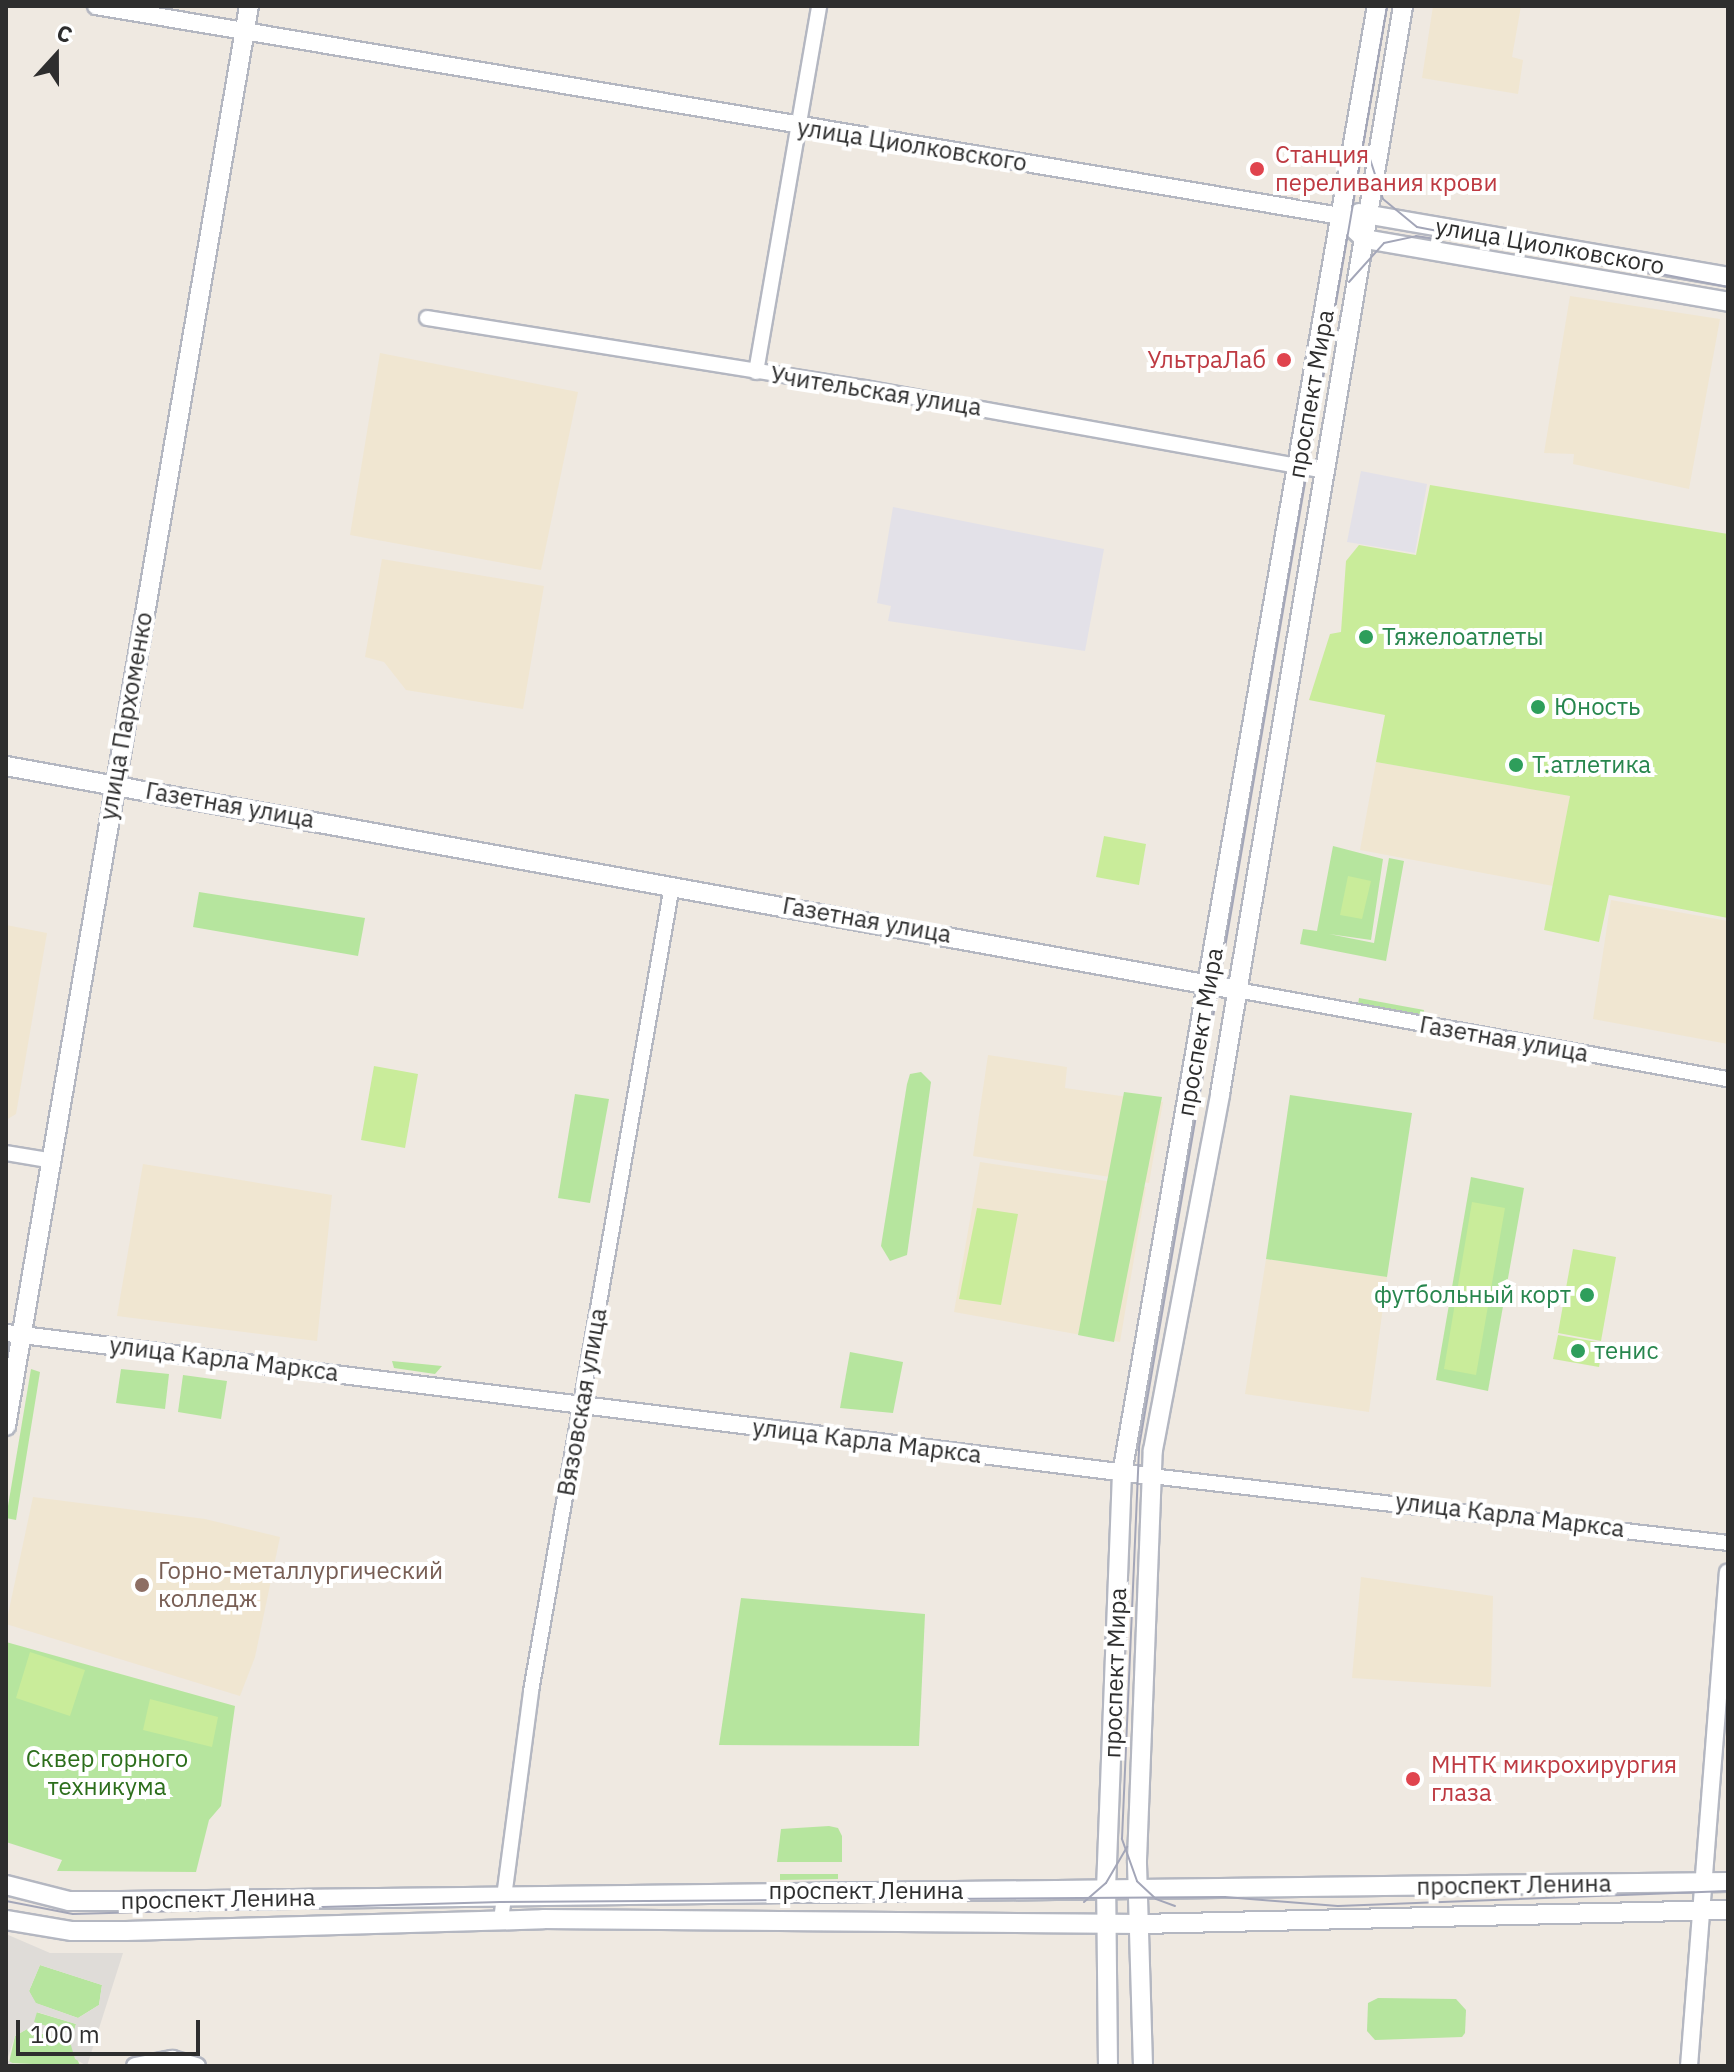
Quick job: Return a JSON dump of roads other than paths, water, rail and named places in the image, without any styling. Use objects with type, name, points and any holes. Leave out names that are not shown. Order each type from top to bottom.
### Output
[{"type":"main road","name":"улица Пархоменко","points":[[6,1426],[13,1334],[48,1160],[249,6]]},
{"type":"main road","name":"проспект Мира","points":[[1108,2066],[1106,1889],[1122,1474],[1377,6]]},
{"type":"main road","name":"проспект Мира","points":[[1143,2066],[1138,1889],[1151,1476],[1371,212],[1403,6]]},
{"type":"main road","name":"улица Циолковского","points":[[1340,216],[1371,212],[1728,277]]},
{"type":"main road","points":[[1340,216],[1365,239]]},
{"type":"main road","name":"улица Циолковского","points":[[1365,239],[1728,302]]},
{"type":"main road","name":"Газетная улица","points":[[6,766],[1237,990]]},
{"type":"main road","name":"проспект Ленина","points":[[6,1885],[69,1901],[501,1893],[1728,1882]]},
{"type":"main road","name":"проспект Ленина","points":[[6,1920],[72,1931],[501,1920],[1141,1924],[1728,1910]]},
{"type":"street","name":"улица Циолковского","points":[[96,6],[1340,216]]},
{"type":"street","points":[[756,372],[819,6]]},
{"type":"street","name":"Учительская улица","points":[[427,318],[1325,471]]},
{"type":"street","name":"Вязовская улица","points":[[501,1920],[501,1893],[581,1404],[672,886]]},
{"type":"street","name":"Газетная улица","points":[[1237,990],[1728,1079]]},
{"type":"street","points":[[6,1153],[48,1160]]},
{"type":"street","name":"улица Карла Маркса","points":[[13,1334],[1122,1474],[1728,1543]]},
{"type":"street","points":[[1689,2066],[1701,1882],[1728,1573]]},
{"type":"street","points":[[142,2063],[197,2066]]},
{"type":"tram line","points":[[1175,1906],[1156,1899],[1137,1881],[1122,1839],[1139,1447],[1387,6]]},
{"type":"tram line","points":[[1369,156],[1383,199],[1417,227],[1728,287]]},
{"type":"tram line","points":[[1349,282],[1384,243],[1416,236],[1434,239]]},
{"type":"tram line","points":[[1084,1902],[1106,1883],[1127,1847]]},
{"type":"tram line","points":[[6,1901],[73,1914],[500,1902],[1225,1897],[1338,1906],[1728,1891]]},
{"type":"place","name":"Станция переливания крови","points":[[1257,169]]},
{"type":"place","name":"УльтраЛаб","points":[[1284,360]]},
{"type":"place","name":"Тяжелоатлеты","points":[[1366,637]]},
{"type":"place","name":"Юность","points":[[1538,707]]},
{"type":"place","name":"Т.атлетика","points":[[1516,765]]},
{"type":"place","name":"футбольный корт","points":[[1587,1295]]},
{"type":"place","name":"тенис","points":[[1578,1351]]},
{"type":"place","name":"Горно-металлургический колледж","points":[[142,1585]]},
{"type":"place","name":"МНТК микрохирургия глаза","points":[[1413,1779]]},
{"type":"park label","name":"Сквер горного техникума","points":[[107,1773]]}]
